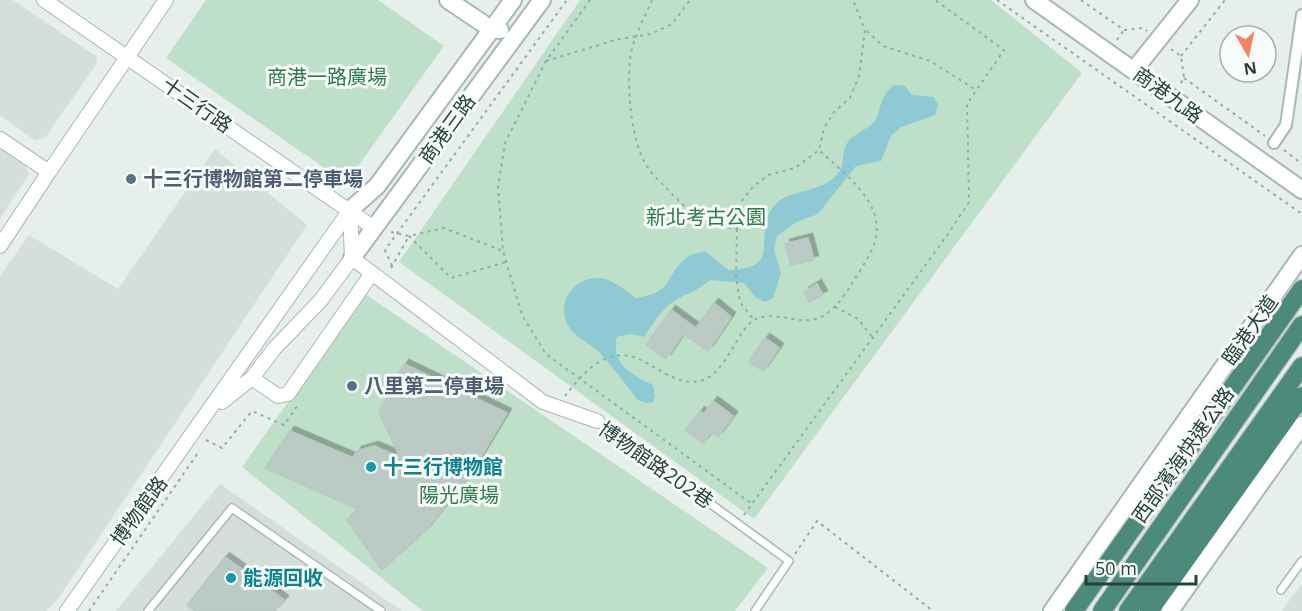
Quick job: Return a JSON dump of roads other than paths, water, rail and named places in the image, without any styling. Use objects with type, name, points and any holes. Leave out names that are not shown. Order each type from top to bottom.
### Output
[{"type":"highway","points":[[1074,611],[1302,289]]},
{"type":"highway","name":"西部濱海快速公路","points":[[1102,611],[1302,325]]},
{"type":"highway","points":[[1128,611],[1302,366]]},
{"type":"highway","points":[[1149,611],[1302,396]]},
{"type":"street","name":"十三行路","points":[[44,0],[374,228]]},
{"type":"street","points":[[0,246],[166,0]]},
{"type":"street","points":[[448,0],[490,29],[518,33]]},
{"type":"street","name":"商港三路","points":[[352,258],[542,0]]},
{"type":"street","name":"商港九路","points":[[1034,0],[1302,190]]},
{"type":"street","points":[[1134,70],[1190,0]]},
{"type":"street","points":[[504,3],[518,33]]},
{"type":"street","name":"商港三路","points":[[350,210],[377,186],[490,29],[504,3]]},
{"type":"street","points":[[1274,143],[1286,125],[1302,15]]},
{"type":"street","points":[[0,139],[49,172]]},
{"type":"street","points":[[350,210],[352,258]]},
{"type":"street","name":"博物館路","points":[[67,611],[350,210]]},
{"type":"street","name":"臨港大道","points":[[1052,611],[1302,255]]},
{"type":"street","name":"博物館路","points":[[211,410],[252,378],[274,349],[321,300],[352,258]]},
{"type":"street","name":"博物館路202巷","points":[[352,258],[543,402],[597,421]]},
{"type":"street","points":[[252,378],[278,396],[288,394],[372,273]]},
{"type":"street","points":[[1109,611],[1302,339]]},
{"type":"street","points":[[1120,611],[1302,355]]},
{"type":"street","points":[[1170,611],[1302,425]]},
{"type":"lane","name":"博物館路202巷","points":[[597,421],[789,561],[755,611]]},
{"type":"lane","points":[[148,611],[232,508],[381,611]]},
{"type":"lane","points":[[1281,590],[1302,561]]},
{"type":"water","points":[[894,85],[905,86],[912,95],[934,97],[938,105],[935,115],[901,127],[891,136],[881,161],[856,166],[818,214],[796,222],[777,236],[774,250],[781,273],[773,298],[765,302],[755,297],[744,283],[710,280],[666,307],[644,337],[630,334],[617,337],[617,354],[620,361],[631,373],[653,385],[655,396],[653,402],[646,403],[638,400],[600,353],[569,327],[564,313],[571,290],[583,281],[600,278],[614,283],[636,298],[648,295],[663,288],[687,257],[705,251],[728,270],[746,268],[756,264],[762,257],[767,218],[773,207],[785,197],[817,187],[836,176],[841,168],[847,144],[872,124],[878,116],[888,90]]},
{"type":"place","name":"十三行博物館第二停車場","points":[[131,179]]},
{"type":"place","name":"八里第二停車場","points":[[352,386]]},
{"type":"place","name":"十三行博物館","points":[[371,467]]},
{"type":"place","name":"能源回收","points":[[231,578]]},
{"type":"park label","name":"商港一路廣場","points":[[327,77]]},
{"type":"park label","name":"新北考古公園","points":[[706,217]]},
{"type":"park label","name":"陽光廣場","points":[[459,495]]}]
